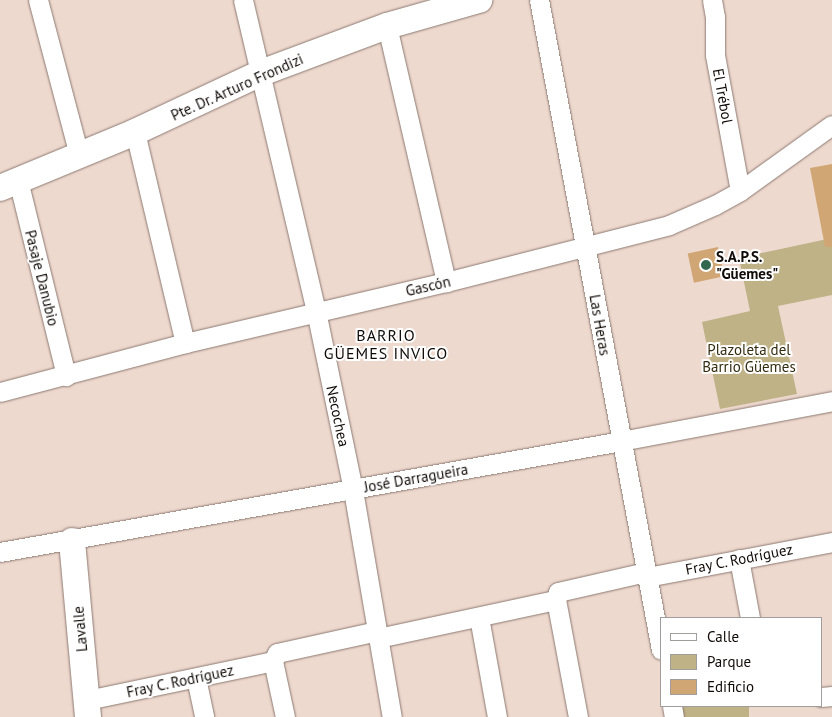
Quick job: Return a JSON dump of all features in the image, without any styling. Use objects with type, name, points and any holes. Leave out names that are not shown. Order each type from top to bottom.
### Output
[{"type":"street","points":[[38,0],[79,155]]},
{"type":"street","name":"Necochea","points":[[243,0],[316,311],[353,490],[392,717]]},
{"type":"street","name":"Pte. Dr. Arturo Frondizi","points":[[9,184],[135,132],[261,73],[386,26],[479,0]]},
{"type":"street","name":"Las Heras","points":[[539,0],[587,246],[621,441],[660,645]]},
{"type":"street","name":"El Trébol","points":[[712,0],[716,17],[715,55],[740,191]]},
{"type":"street","points":[[386,26],[446,282]]},
{"type":"street","name":"Gascón","points":[[0,392],[186,343],[446,282],[669,225],[715,205],[740,191],[832,125]]},
{"type":"street","points":[[135,132],[186,343]]},
{"type":"street","name":"Pasaje Danubio","points":[[9,184],[66,376]]},
{"type":"street","name":"José Darragueira","points":[[0,552],[72,541],[353,490],[832,400]]},
{"type":"street","name":"Lavalle","points":[[72,541],[88,709]]},
{"type":"street","name":"Fray C. Rodríguez","points":[[556,600],[558,592],[646,574],[832,542]]},
{"type":"street","points":[[739,559],[750,617]]},
{"type":"street","points":[[377,634],[479,617],[556,600],[578,717]]},
{"type":"street","points":[[479,617],[497,717]]},
{"type":"street","name":"Fray C. Rodríguez","points":[[88,709],[196,678],[273,661],[277,654],[377,634]]},
{"type":"street","points":[[273,661],[285,717]]},
{"type":"street","points":[[196,678],[204,717]]},
{"type":"green space","name":"Plazoleta del Barrio Güemes","points":[[832,238],[832,295],[778,306],[797,394],[720,409],[702,322],[750,311],[739,258]]},
{"type":"green space","points":[[679,707],[749,707],[749,717],[679,717]]},
{"type":"building","points":[[832,164],[832,247],[825,247],[810,168]]},
{"type":"building","name":"S.A.P.S. \"Güemes\"","points":[[718,247],[724,276],[694,283],[688,253]]},
{"type":"place","name":"S.A.P.S. \"Güemes\"","points":[[706,265]]},
{"type":"district","name":"BARRIO GÜEMES INVICO","points":[[386,344]]}]
